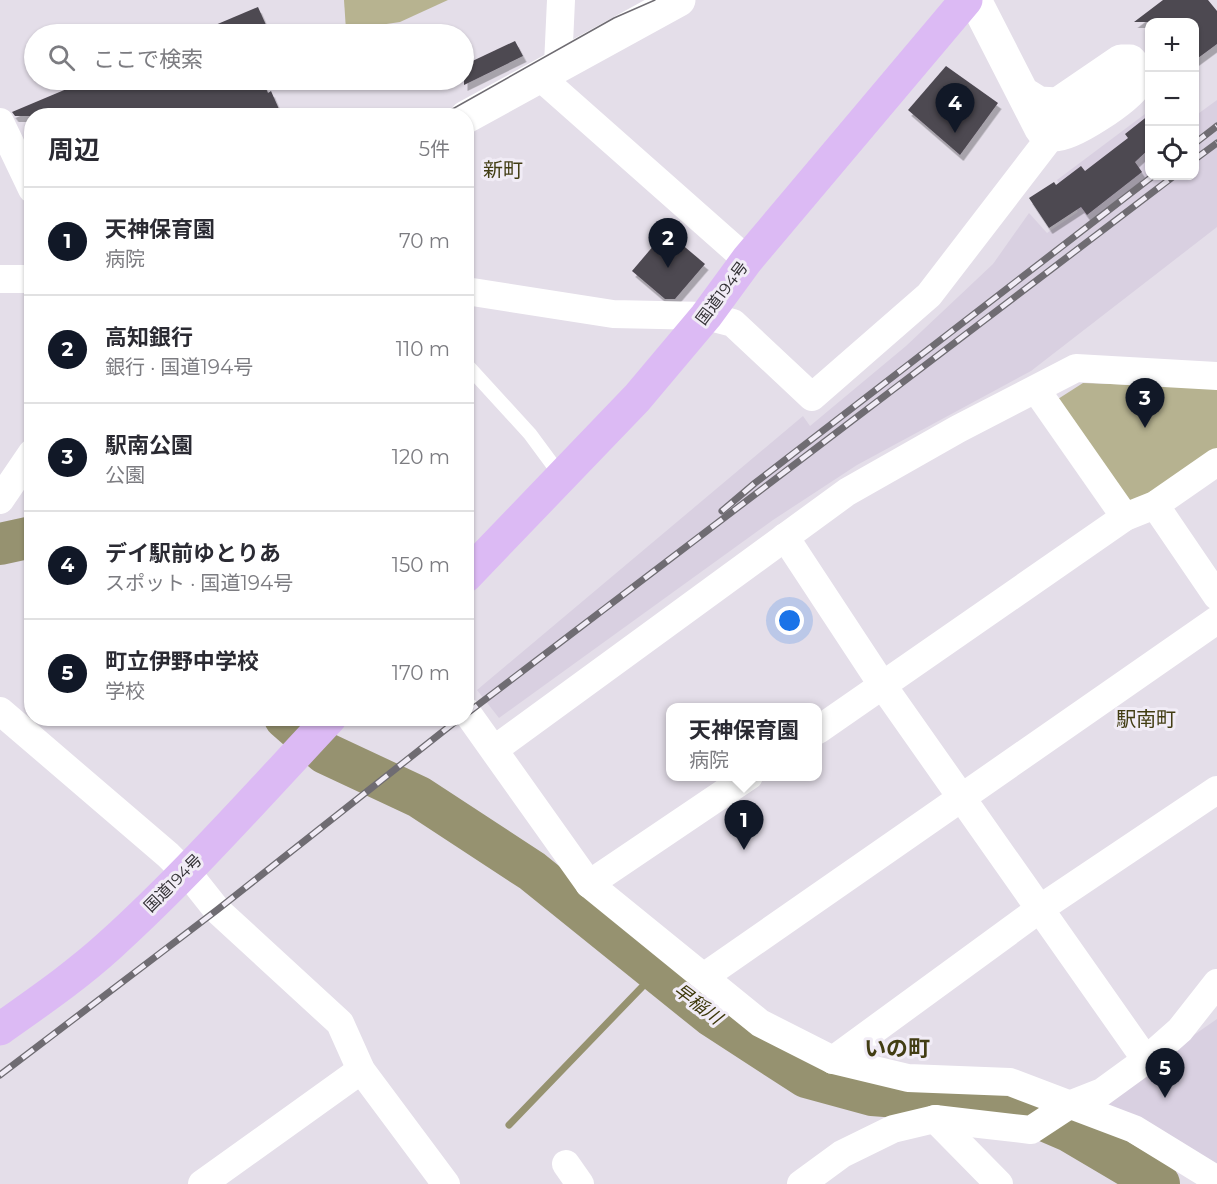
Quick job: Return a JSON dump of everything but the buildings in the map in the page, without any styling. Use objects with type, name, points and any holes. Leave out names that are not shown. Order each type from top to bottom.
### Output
[{"type":"highway","name":"国道194号","points":[[474,568],[638,398],[706,316],[747,260],[966,0]]},
{"type":"highway","name":"国道194号","points":[[0,1029],[50,994],[102,952],[184,872],[322,726]]},
{"type":"main road","points":[[474,112],[679,0]]},
{"type":"main road","points":[[975,0],[1041,129],[1052,135],[1063,134],[1082,125],[1129,91],[1138,82],[1138,70],[1130,61],[1121,61],[1058,104],[1039,103],[1023,93]]},
{"type":"street","points":[[560,0],[549,70],[747,260]]},
{"type":"street","points":[[0,122],[24,172]]},
{"type":"street","points":[[474,292],[613,314],[706,316],[733,323],[812,398],[929,296],[1052,135]]},
{"type":"street","points":[[0,279],[24,279]]},
{"type":"street","points":[[495,749],[847,492],[958,429],[1037,391],[1076,368],[1217,376]]},
{"type":"street","points":[[1037,391],[1125,517]]},
{"type":"street","points":[[822,727],[1125,517],[1155,505],[1217,462]]},
{"type":"street","points":[[0,500],[24,465]]},
{"type":"street","points":[[1155,505],[1217,596]]},
{"type":"street","points":[[785,537],[883,686],[1146,1060]]},
{"type":"street","points":[[705,976],[1217,620]]},
{"type":"street","points":[[2,716],[184,872],[217,910],[306,989],[340,1023],[361,1070],[446,1184]]},
{"type":"street","points":[[474,721],[589,884],[760,1023],[833,1060],[908,1078],[1010,1082],[1134,1129],[1217,1180]]},
{"type":"street","points":[[589,884],[743,781]]},
{"type":"street","points":[[833,1060],[1041,908],[1217,790]]},
{"type":"street","points":[[801,1184],[842,1154],[893,1129],[935,1119],[1031,1130],[1069,1105],[1102,1092],[1146,1060],[1180,1030],[1217,983]]},
{"type":"street","points":[[202,1184],[361,1070]]},
{"type":"street","points":[[935,1119],[999,1184]]},
{"type":"lane","points":[[474,373],[530,434],[561,476]]},
{"type":"shaded area","points":[[344,0],[448,0],[400,22],[346,24]]},
{"type":"shaded area","points":[[1217,100],[1217,227],[1031,371],[857,465],[773,520],[499,718],[477,690],[803,416],[810,426],[906,346],[993,264],[1029,213],[1047,233],[1078,212],[1057,180],[1145,114],[1145,180],[1199,180],[1199,113]]},
{"type":"shaded area","points":[[1083,383],[1217,388],[1217,449],[1136,504],[1123,500],[1058,399]]},
{"type":"shaded area","points":[[1217,1019],[1217,1170],[1109,1105],[1115,1090]]},
{"type":"waterway","name":"早稲川","points":[[0,544],[24,539]]},
{"type":"waterway","name":"早稲川","points":[[294,726],[325,753],[419,797],[532,871],[712,1016],[806,1077],[872,1095],[964,1102],[1018,1109],[1069,1131],[1159,1184]]},
{"type":"waterway","points":[[509,1125],[642,987]]},
{"type":"tram line","points":[[454,108],[614,18],[655,0]]},
{"type":"railway","points":[[1199,140],[1217,126]]},
{"type":"railway","points":[[1199,156],[1217,143]]},
{"type":"railway","points":[[722,511],[755,483],[1148,180]]},
{"type":"railway","points":[[474,708],[1169,180]]},
{"type":"railway","points":[[0,1075],[217,910],[450,726]]},
{"type":"place","name":"デイ駅前ゆとりあ","points":[[955,133]]},
{"type":"place","name":"高知銀行","points":[[668,268]]},
{"type":"place","name":"駅南公園","points":[[1145,428]]},
{"type":"place","name":"天神保育園","points":[[744,850]]},
{"type":"place","name":"町立伊野中学校","points":[[1165,1098]]},
{"type":"district","name":"新町","points":[[503,170]]},
{"type":"district","name":"駅南町","points":[[1146,719]]},
{"type":"district","name":"いの町","points":[[897,1048]]}]
